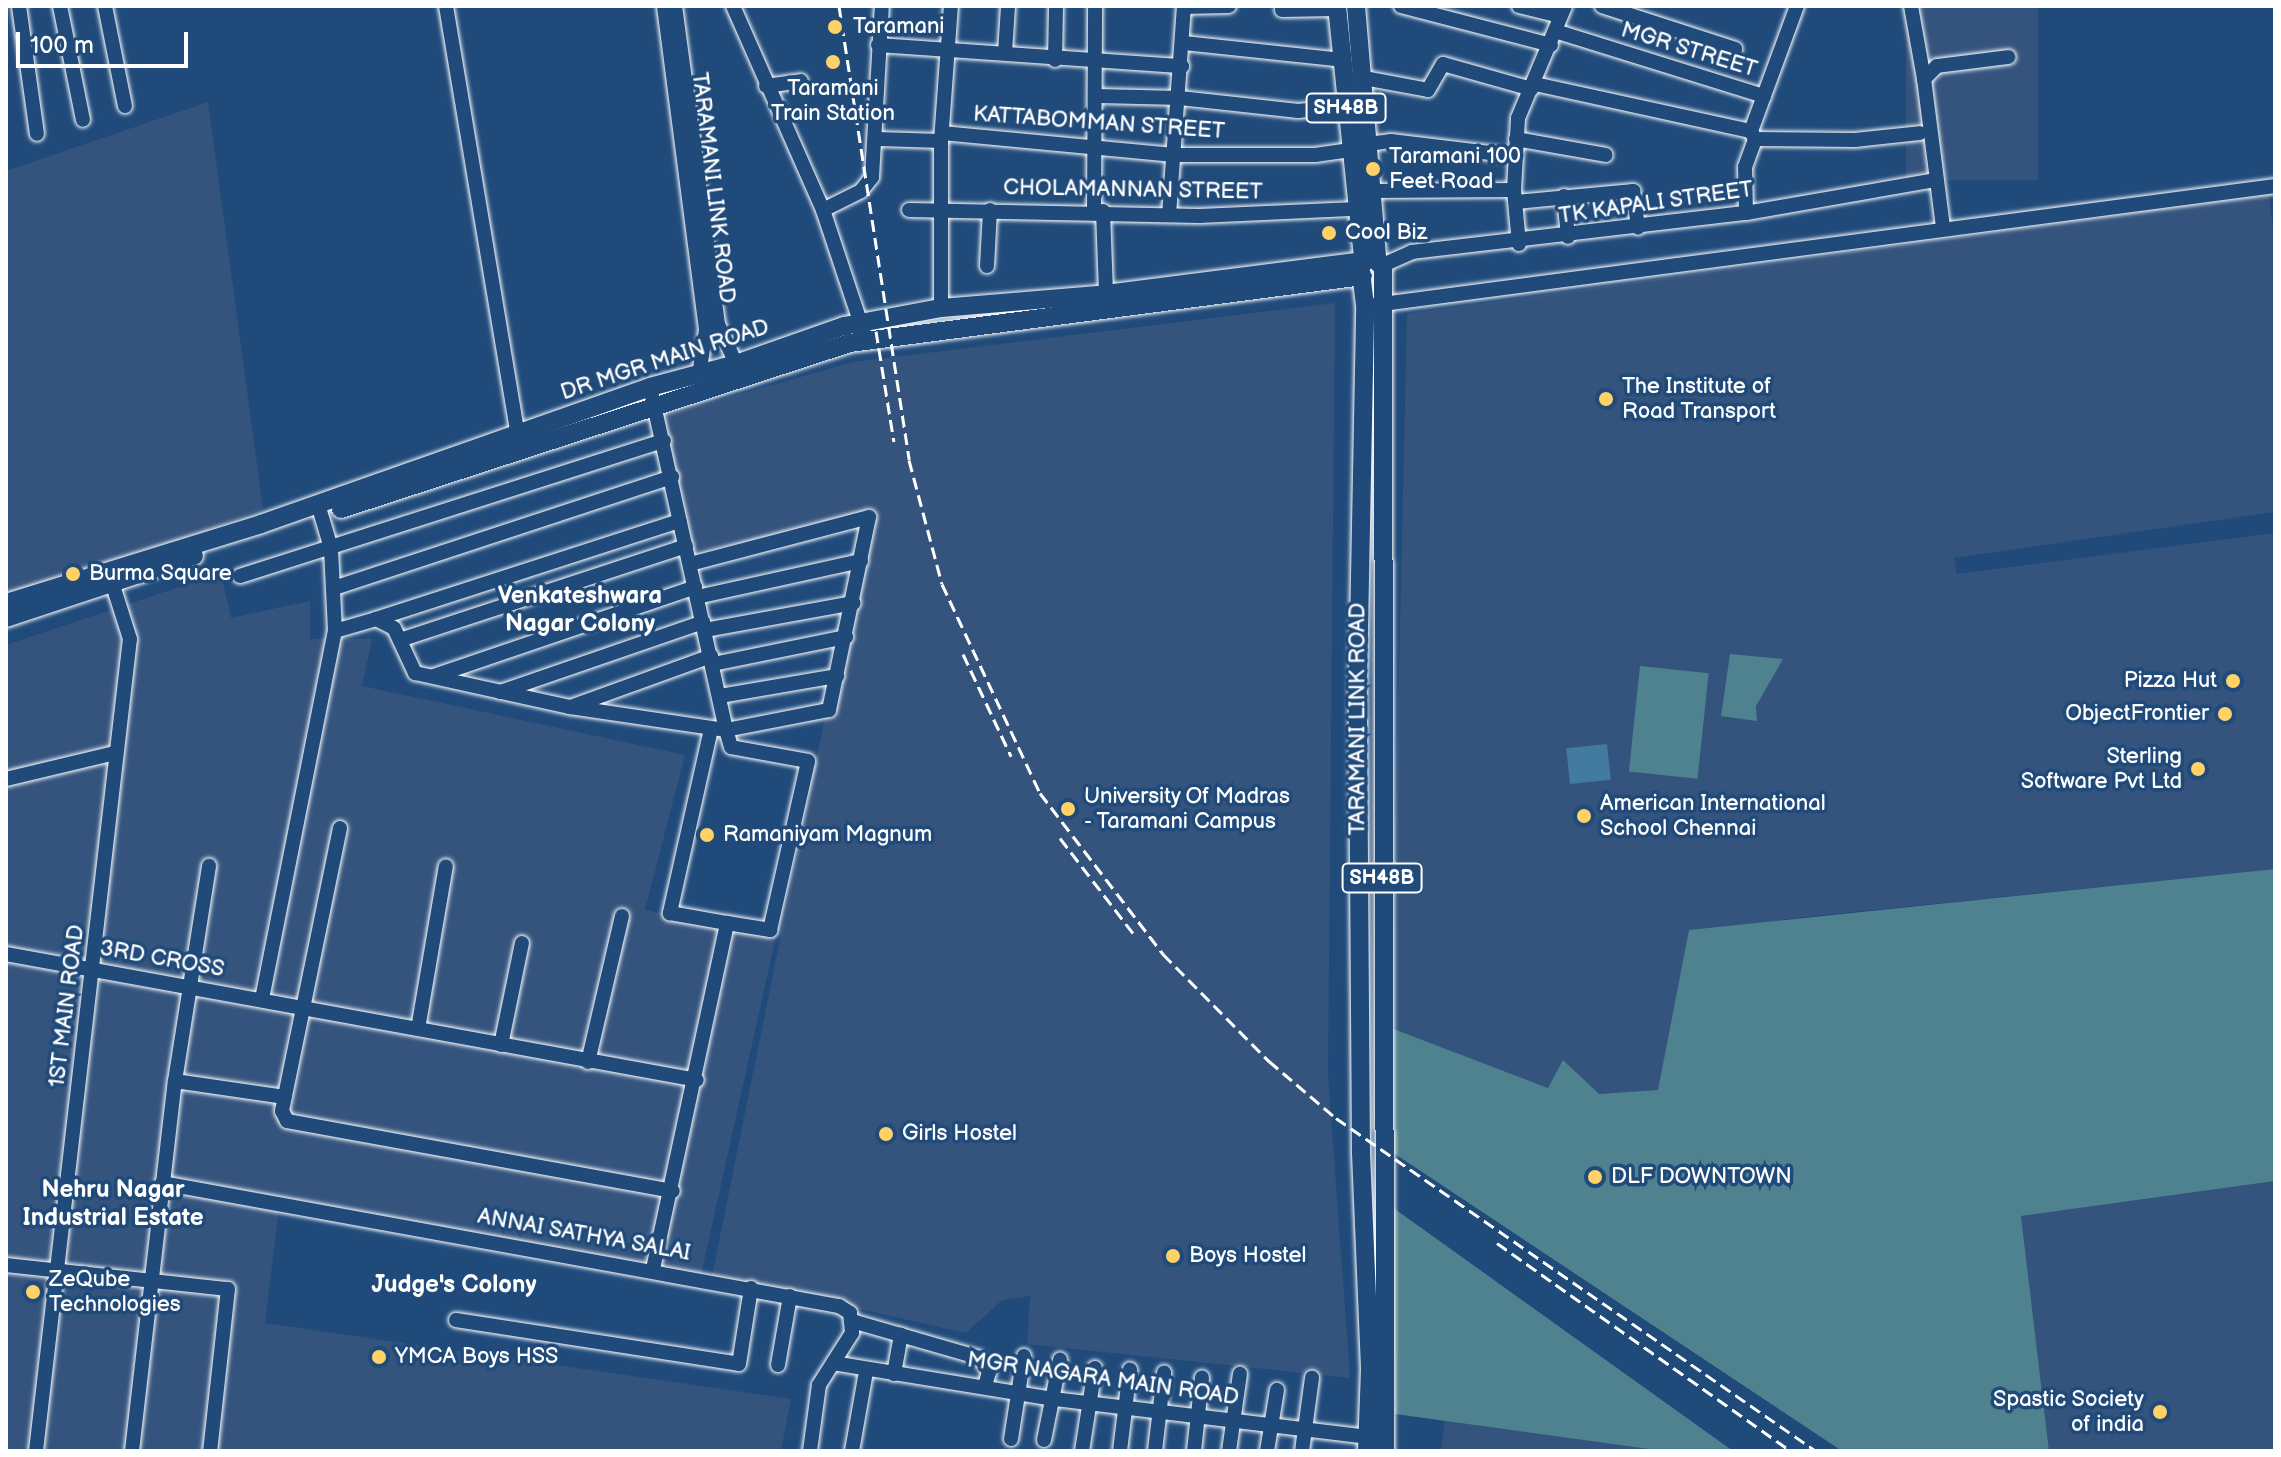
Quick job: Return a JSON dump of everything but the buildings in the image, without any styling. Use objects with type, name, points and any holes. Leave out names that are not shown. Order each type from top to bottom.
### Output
[{"type":"main road","name":"SH48B","points":[[1337,8],[1356,209]]},
{"type":"main road","name":"SH48B","points":[[1360,11],[1374,191]]},
{"type":"main road","points":[[1370,267],[1374,191]]},
{"type":"main road","points":[[1356,209],[1370,267]]},
{"type":"main road","name":"DR MGR MAIN ROAD","points":[[319,510],[650,387],[864,332],[1370,267]]},
{"type":"main road","name":"DR MGR MAIN ROAD","points":[[6,603],[110,575],[656,405],[941,308],[1370,267]]},
{"type":"main road","name":"TARAMANI LINK ROAD","points":[[1370,267],[1374,305],[1385,1451]]},
{"type":"main road","name":"TARAMANI LINK ROAD","points":[[1368,1444],[1358,682],[1374,305]]},
{"type":"main road","name":"DR MGR MAIN ROAD","points":[[6,618],[110,575]]},
{"type":"street","points":[[19,6],[37,134]]},
{"type":"street","points":[[60,6],[83,120]]},
{"type":"street","points":[[105,6],[125,106]]},
{"type":"street","points":[[446,6],[518,434]]},
{"type":"street","name":"TARAMANI LINK ROAD","points":[[664,6],[706,330],[699,375]]},
{"type":"street","name":"TARAMANI LINK ROAD","points":[[675,6],[718,324],[736,364]]},
{"type":"street","points":[[733,6],[823,210],[864,332]]},
{"type":"street","points":[[823,210],[861,191],[872,177],[878,139],[878,45],[882,6]]},
{"type":"street","points":[[941,308],[939,209],[951,6]]},
{"type":"street","points":[[1005,53],[1008,6]]},
{"type":"street","points":[[1055,60],[1056,6]]},
{"type":"street","points":[[1095,6],[1099,63],[1096,149],[1106,294]]},
{"type":"street","points":[[1169,215],[1184,43],[1184,6],[1229,6]]},
{"type":"street","points":[[1401,6],[1558,25]]},
{"type":"street","points":[[1519,6],[1558,25]]},
{"type":"street","points":[[1602,6],[1631,11],[1735,49]]},
{"type":"street","points":[[1746,213],[1745,167],[1764,96],[1797,6]]},
{"type":"street","points":[[1911,6],[1914,44],[1924,79],[1943,227]]},
{"type":"street","points":[[1282,10],[1337,8]]},
{"type":"street","points":[[1519,244],[1515,196],[1518,118],[1534,87],[1558,25]]},
{"type":"street","name":"MGR STREET","points":[[1558,25],[1764,96]]},
{"type":"street","points":[[1184,43],[1342,60]]},
{"type":"street","points":[[878,45],[949,48],[1055,60],[1182,66]]},
{"type":"street","points":[[1924,79],[1937,66],[2008,57]]},
{"type":"street","points":[[1364,78],[1428,90],[1443,64],[1753,135],[1855,140],[1920,133]]},
{"type":"street","points":[[766,86],[801,81]]},
{"type":"street","points":[[1098,96],[1180,98],[1298,111],[1346,106]]},
{"type":"street","name":"KATTABOMMAN STREET","points":[[878,139],[942,137],[1174,155],[1315,155],[1349,150]]},
{"type":"street","points":[[1516,139],[1606,155]]},
{"type":"street","points":[[1369,144],[1391,141],[1515,156]]},
{"type":"street","name":"TK KAPALI STREET","points":[[1370,267],[1412,252],[1519,244],[1638,228],[1936,180]]},
{"type":"street","points":[[1374,305],[1943,227],[2275,186]]},
{"type":"street","points":[[1374,191],[1515,196],[1633,191],[1638,228]]},
{"type":"street","points":[[1564,196],[1568,237]]},
{"type":"street","name":"CHOLAMANNAN STREET","points":[[909,210],[1169,215],[1356,209]]},
{"type":"street","points":[[987,266],[990,210]]},
{"type":"street","points":[[650,387],[720,696],[719,729],[670,913],[770,930],[808,761],[731,747],[719,729]]},
{"type":"street","points":[[240,576],[664,441]]},
{"type":"street","points":[[334,588],[672,477]]},
{"type":"street","points":[[262,999],[335,631],[331,548],[319,510]]},
{"type":"street","points":[[376,619],[387,622],[400,640],[409,669],[432,677],[570,707],[719,729],[829,710],[854,603],[869,517],[690,564]]},
{"type":"street","points":[[335,631],[680,521]]},
{"type":"street","points":[[400,640],[686,546]]},
{"type":"street","points":[[432,677],[696,592],[861,561]]},
{"type":"street","name":"1ST MAIN ROAD","points":[[36,1451],[130,639],[110,575]]},
{"type":"street","points":[[500,692],[704,626],[854,603]]},
{"type":"street","points":[[570,707],[712,660],[846,637]]},
{"type":"street","points":[[720,696],[837,676]]},
{"type":"street","points":[[7,783],[115,753]]},
{"type":"street","points":[[340,828],[285,1097],[283,1115],[290,1123],[673,1191]]},
{"type":"street","points":[[132,1451],[175,1081],[209,866]]},
{"type":"street","points":[[418,1029],[446,866]]},
{"type":"street","points":[[588,1062],[622,916]]},
{"type":"street","points":[[653,1269],[697,1080],[727,923]]},
{"type":"street","points":[[501,1045],[522,943]]},
{"type":"street","name":"3RD CROSS","points":[[6,954],[697,1080]]},
{"type":"street","points":[[175,1081],[285,1097]]},
{"type":"street","name":"ANNAI SATHYA SALAI","points":[[162,1183],[653,1269],[839,1306],[852,1321],[980,1358],[989,1372],[985,1386]]},
{"type":"street","points":[[6,1265],[228,1289],[210,1451]]},
{"type":"street","points":[[456,1320],[739,1364],[751,1288]]},
{"type":"street","points":[[778,1365],[790,1296]]},
{"type":"street","points":[[810,1451],[819,1385],[852,1333],[852,1321]]},
{"type":"street","points":[[894,1374],[901,1335]]},
{"type":"street","points":[[1011,1439],[1024,1356]]},
{"type":"street","points":[[1044,1440],[1060,1360]]},
{"type":"street","name":"MGR NAGARA MAIN ROAD","points":[[833,1363],[866,1372],[985,1386],[1054,1399],[1305,1428],[1368,1444]]},
{"type":"street","points":[[1082,1451],[1095,1368]]},
{"type":"street","points":[[1120,1451],[1130,1370]]},
{"type":"street","points":[[852,1451],[866,1372]]},
{"type":"street","points":[[1155,1451],[1164,1373]]},
{"type":"street","points":[[1229,1451],[1240,1374]]},
{"type":"street","points":[[1194,1451],[1202,1377]]},
{"type":"street","points":[[1302,1451],[1312,1378]]},
{"type":"street","points":[[1267,1451],[1277,1390]]},
{"type":"shaded area","points":[[1906,6],[2038,6],[2038,180],[1906,180]]},
{"type":"shaded area","points":[[208,102],[263,509],[6,604],[6,171]]},
{"type":"shaded area","points":[[2269,194],[2275,250],[2275,512],[1954,558],[1957,574],[2275,533],[2275,869],[1785,919],[1659,1090],[1599,1094],[1549,1088],[1391,1028],[1407,314]]},
{"type":"shaded area","name":"University Of Madras - Taramani Campus","points":[[1335,303],[1328,1073],[1350,1378],[1027,1344],[1030,1296],[1002,1300],[966,1333],[712,1276],[865,519],[686,553],[660,417],[853,362]]},
{"type":"shaded area","name":"Nehru Nagar Industrial Estate","points":[[221,573],[231,618],[310,601],[310,639],[372,639],[362,686],[685,755],[645,910],[776,936],[701,1275],[279,1208],[265,1323],[791,1399],[781,1451],[6,1451],[6,645]]},
{"type":"shaded area","points":[[1607,744],[1611,780],[1570,784],[1566,748]]},
{"type":"shaded area","points":[[2275,1181],[2275,1451],[2049,1451],[2021,1216]]},
{"type":"shaded area","points":[[1445,1420],[1663,1451],[1441,1451]]},
{"type":"green space","points":[[1730,654],[1783,659],[1756,706],[1757,721],[1721,716]]},
{"type":"green space","points":[[1640,666],[1709,673],[1698,779],[1629,771]]},
{"type":"green space","points":[[2275,869],[2275,1181],[2021,1216],[2049,1451],[1842,1451],[1392,1152],[1391,1028],[1548,1088],[1563,1060],[1599,1094],[1658,1090],[1689,930]]},
{"type":"green space","points":[[1392,1207],[1733,1451],[1663,1451],[1395,1414]]},
{"type":"railway","points":[[839,6],[909,460],[942,584],[1040,793],[1163,954],[1269,1061],[1336,1118],[1816,1451]]},
{"type":"railway","points":[[876,331],[894,442]]},
{"type":"railway","points":[[963,654],[1011,756]]},
{"type":"railway","points":[[1060,838],[1133,933]]},
{"type":"railway","points":[[1497,1243],[1791,1451]]},
{"type":"place","name":"Taramani","points":[[835,27]]},
{"type":"place","name":"Taramani Train Station","points":[[833,62]]},
{"type":"place","name":"Taramani 100 Feet Road","points":[[1373,169]]},
{"type":"place","name":"Cool Biz","points":[[1329,233]]},
{"type":"place","name":"The Institute of Road Transport","points":[[1606,399]]},
{"type":"place","name":"Burma Square","points":[[73,574]]},
{"type":"place","name":"Pizza Hut","points":[[2233,681]]},
{"type":"place","name":"ObjectFrontier","points":[[2225,714]]},
{"type":"place","name":"Sterling Software Pvt Ltd","points":[[2198,769]]},
{"type":"place","name":"University Of Madras - Taramani Campus","points":[[1068,809]]},
{"type":"place","name":"American International School Chennai","points":[[1584,816]]},
{"type":"place","name":"Ramaniyam Magnum","points":[[707,835]]},
{"type":"place","name":"Girls Hostel","points":[[886,1134]]},
{"type":"place","name":"DLF DOWNTOWN","points":[[1595,1177]]},
{"type":"place","name":"Boys Hostel","points":[[1173,1256]]},
{"type":"place","name":"ZeQube Technologies","points":[[33,1292]]},
{"type":"place","name":"YMCA Boys HSS","points":[[379,1357]]},
{"type":"place","name":"Spastic Society of india","points":[[2160,1412]]},
{"type":"district","name":"Venkateshwara Nagar Colony","points":[[580,610]]},
{"type":"district","name":"Nehru Nagar Industrial Estate","points":[[113,1204]]},
{"type":"district","name":"Judge's Colony","points":[[454,1285]]}]
